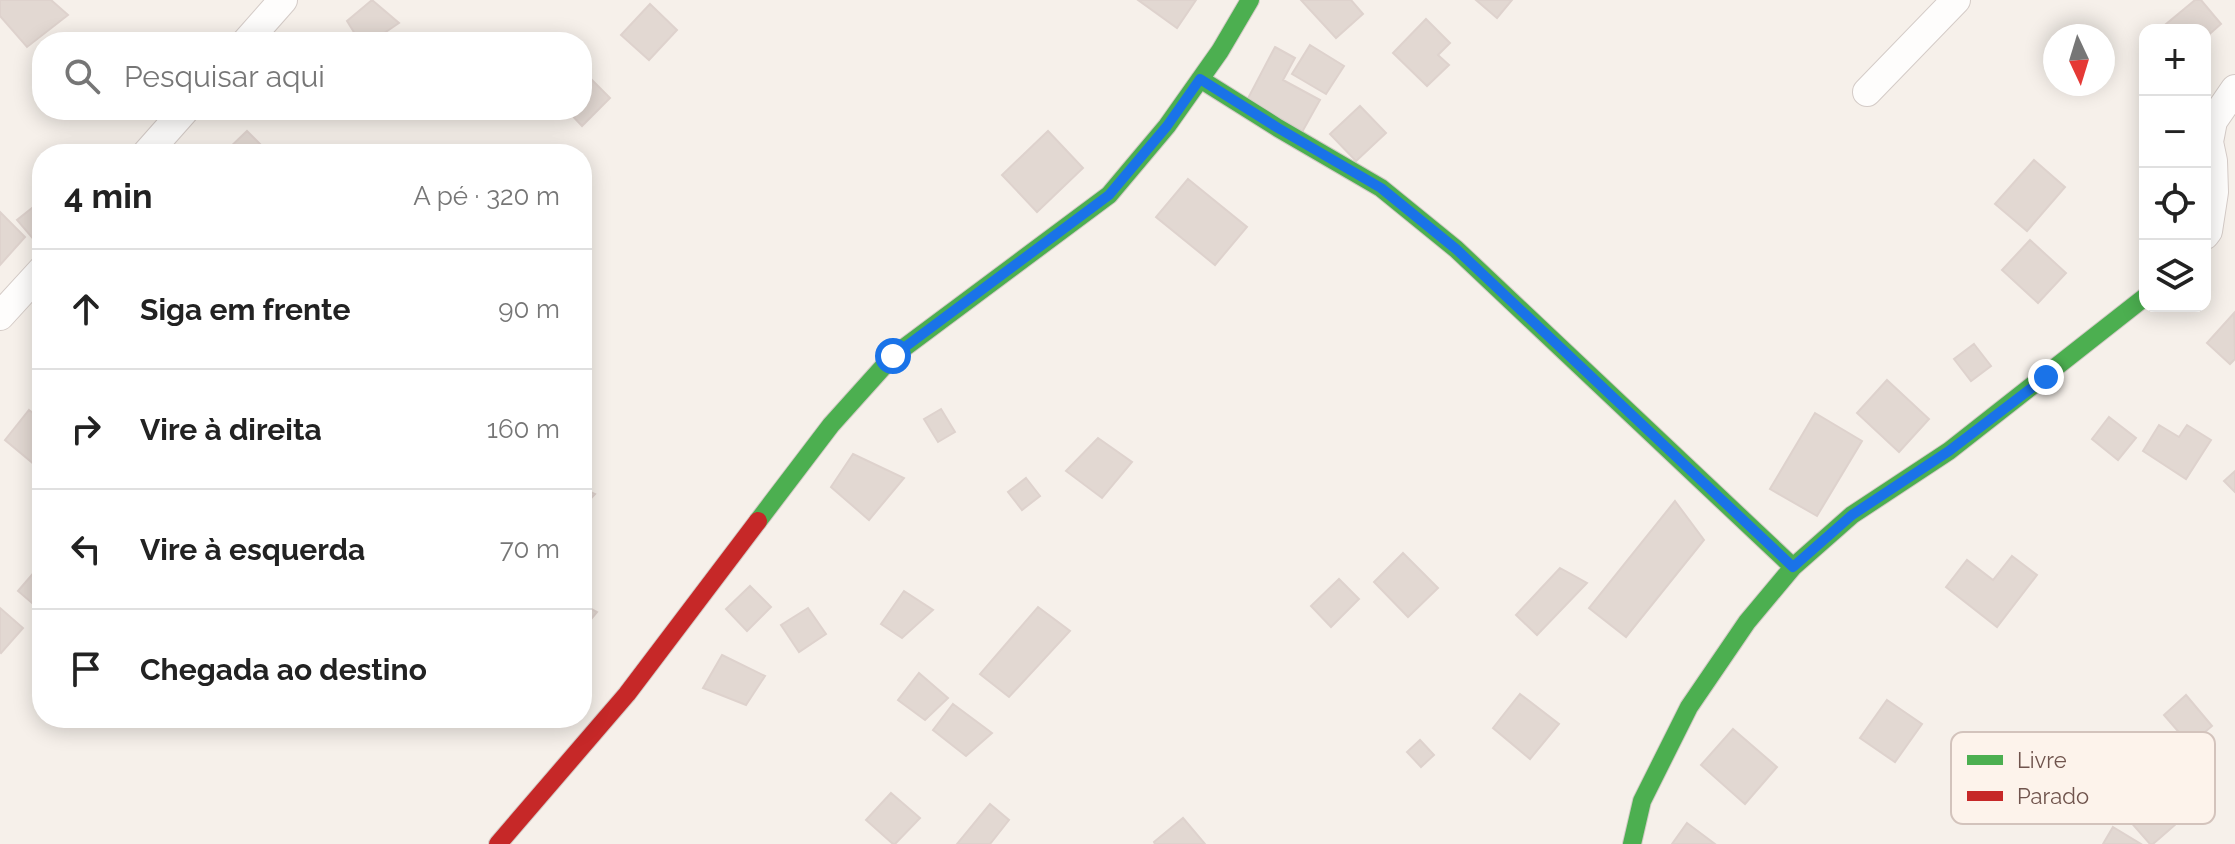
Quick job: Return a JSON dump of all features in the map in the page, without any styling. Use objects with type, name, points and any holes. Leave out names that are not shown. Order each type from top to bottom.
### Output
[{"type":"street","points":[[255,32],[283,0]]},
{"type":"street","points":[[498,844],[627,694],[831,425],[893,356],[1109,195],[1167,126],[1250,0]]},
{"type":"street","points":[[1867,92],[1956,0]]},
{"type":"street","points":[[1200,79],[1381,188],[1456,249],[1793,567]]},
{"type":"street","points":[[2211,212],[2214,192],[2209,142],[2213,121],[2235,89]]},
{"type":"street","points":[[155,144],[176,120]]},
{"type":"street","points":[[0,316],[32,281]]},
{"type":"street","points":[[1632,844],[1642,801],[1689,707],[1747,622],[1793,567],[1852,515],[1949,451],[2139,302]]},
{"type":"building","points":[[0,0],[51,0],[68,15],[46,32],[32,32],[32,43],[27,47],[0,16]]},
{"type":"building","points":[[372,0],[399,23],[386,32],[354,32],[347,21]]},
{"type":"building","points":[[1138,0],[1196,0],[1177,28]]},
{"type":"building","points":[[1301,0],[1351,0],[1363,14],[1336,38]]},
{"type":"building","points":[[1476,0],[1512,0],[1497,18]]},
{"type":"building","points":[[2195,0],[2201,0],[2221,24],[2211,33],[2211,24],[2166,24]]},
{"type":"building","points":[[650,4],[677,30],[649,60],[621,35]]},
{"type":"building","points":[[1426,19],[1450,43],[1438,55],[1449,65],[1427,86],[1393,53]]},
{"type":"building","points":[[1310,45],[1344,66],[1326,94],[1292,74]]},
{"type":"building","points":[[1275,47],[1295,58],[1283,80],[1320,100],[1301,134],[1245,104]]},
{"type":"building","points":[[592,80],[610,98],[592,116]]},
{"type":"building","points":[[1360,106],[1386,133],[1356,161],[1330,134]]},
{"type":"building","points":[[247,131],[260,144],[233,144]]},
{"type":"building","points":[[1048,131],[1083,168],[1037,212],[1002,175]]},
{"type":"building","points":[[2034,160],[2065,187],[2027,231],[1995,204]]},
{"type":"building","points":[[1188,179],[1247,227],[1215,265],[1156,217]]},
{"type":"building","points":[[32,208],[32,238],[17,220]]},
{"type":"building","points":[[0,212],[25,237],[0,265]]},
{"type":"building","points":[[2030,240],[2066,273],[2038,303],[2002,270]]},
{"type":"building","points":[[2234,313],[2235,359],[2230,364],[2207,343]]},
{"type":"building","points":[[1974,344],[1991,366],[1971,381],[1954,359]]},
{"type":"building","points":[[1887,380],[1929,419],[1899,452],[1857,413]]},
{"type":"building","points":[[941,409],[955,432],[938,442],[924,419]]},
{"type":"building","points":[[29,410],[32,412],[32,462],[5,440]]},
{"type":"building","points":[[1815,413],[1862,441],[1817,516],[1770,489]]},
{"type":"building","points":[[2109,417],[2136,438],[2118,460],[2092,439]]},
{"type":"building","points":[[2159,425],[2179,437],[2187,425],[2211,440],[2186,479],[2143,451]]},
{"type":"building","points":[[1098,438],[1132,462],[1102,498],[1066,471]]},
{"type":"building","points":[[853,454],[904,478],[869,520],[831,487]]},
{"type":"building","points":[[2235,471],[2235,492],[2224,481]]},
{"type":"building","points":[[1026,478],[1040,496],[1022,510],[1008,492]]},
{"type":"building","points":[[1675,501],[1704,540],[1626,637],[1589,608]]},
{"type":"building","points":[[1403,553],[1438,588],[1408,617],[1374,582]]},
{"type":"building","points":[[2012,556],[2037,575],[1997,627],[1946,587],[1967,560],[1993,580]]},
{"type":"building","points":[[1560,568],[1587,583],[1537,635],[1516,615]]},
{"type":"building","points":[[32,575],[32,603],[18,591]]},
{"type":"building","points":[[1339,579],[1359,599],[1331,627],[1311,606]]},
{"type":"building","points":[[750,586],[771,607],[747,631],[726,609]]},
{"type":"building","points":[[904,591],[933,610],[902,638],[881,624]]},
{"type":"building","points":[[1038,607],[1070,631],[1009,697],[980,674]]},
{"type":"building","points":[[0,608],[23,628],[1,653],[0,652]]},
{"type":"building","points":[[808,608],[826,634],[799,652],[781,625]]},
{"type":"building","points":[[722,655],[765,676],[746,705],[703,688]]},
{"type":"building","points":[[919,673],[948,698],[925,720],[898,700]]},
{"type":"building","points":[[1520,694],[1559,724],[1530,759],[1493,728]]},
{"type":"building","points":[[2186,695],[2212,726],[2205,732],[2179,732],[2164,715]]},
{"type":"building","points":[[1887,700],[1922,724],[1895,762],[1860,738]]},
{"type":"building","points":[[953,704],[992,733],[966,756],[933,730]]},
{"type":"building","points":[[1733,729],[1777,767],[1745,804],[1701,765]]},
{"type":"building","points":[[1420,740],[1434,755],[1421,767],[1407,752]]},
{"type":"building","points":[[891,793],[920,818],[895,844],[866,820]]},
{"type":"building","points":[[990,804],[1009,820],[990,844],[957,844]]},
{"type":"building","points":[[1183,818],[1205,844],[1155,844],[1154,842]]},
{"type":"building","points":[[1687,823],[1715,844],[1672,844]]},
{"type":"building","points":[[2132,824],[2176,824],[2153,844]]},
{"type":"building","points":[[2113,827],[2141,844],[2103,844]]},
{"type":"traffic: fast","points":[[758,521],[831,425],[893,356],[1109,195],[1167,126],[1220,51],[1250,0]]},
{"type":"traffic: fast","points":[[1200,79],[1381,188],[1456,249],[1793,567]]},
{"type":"traffic: fast","points":[[1632,844],[1642,801],[1689,707],[1747,622],[1793,567],[1852,515],[1949,451],[2139,302]]},
{"type":"traffic: jam","points":[[498,844],[627,694],[758,521]]},
{"type":"route","points":[[893,356],[1109,195],[1167,126],[1200,79],[1381,188],[1456,249],[1793,567],[1852,515],[1949,451],[2046,377]]}]
